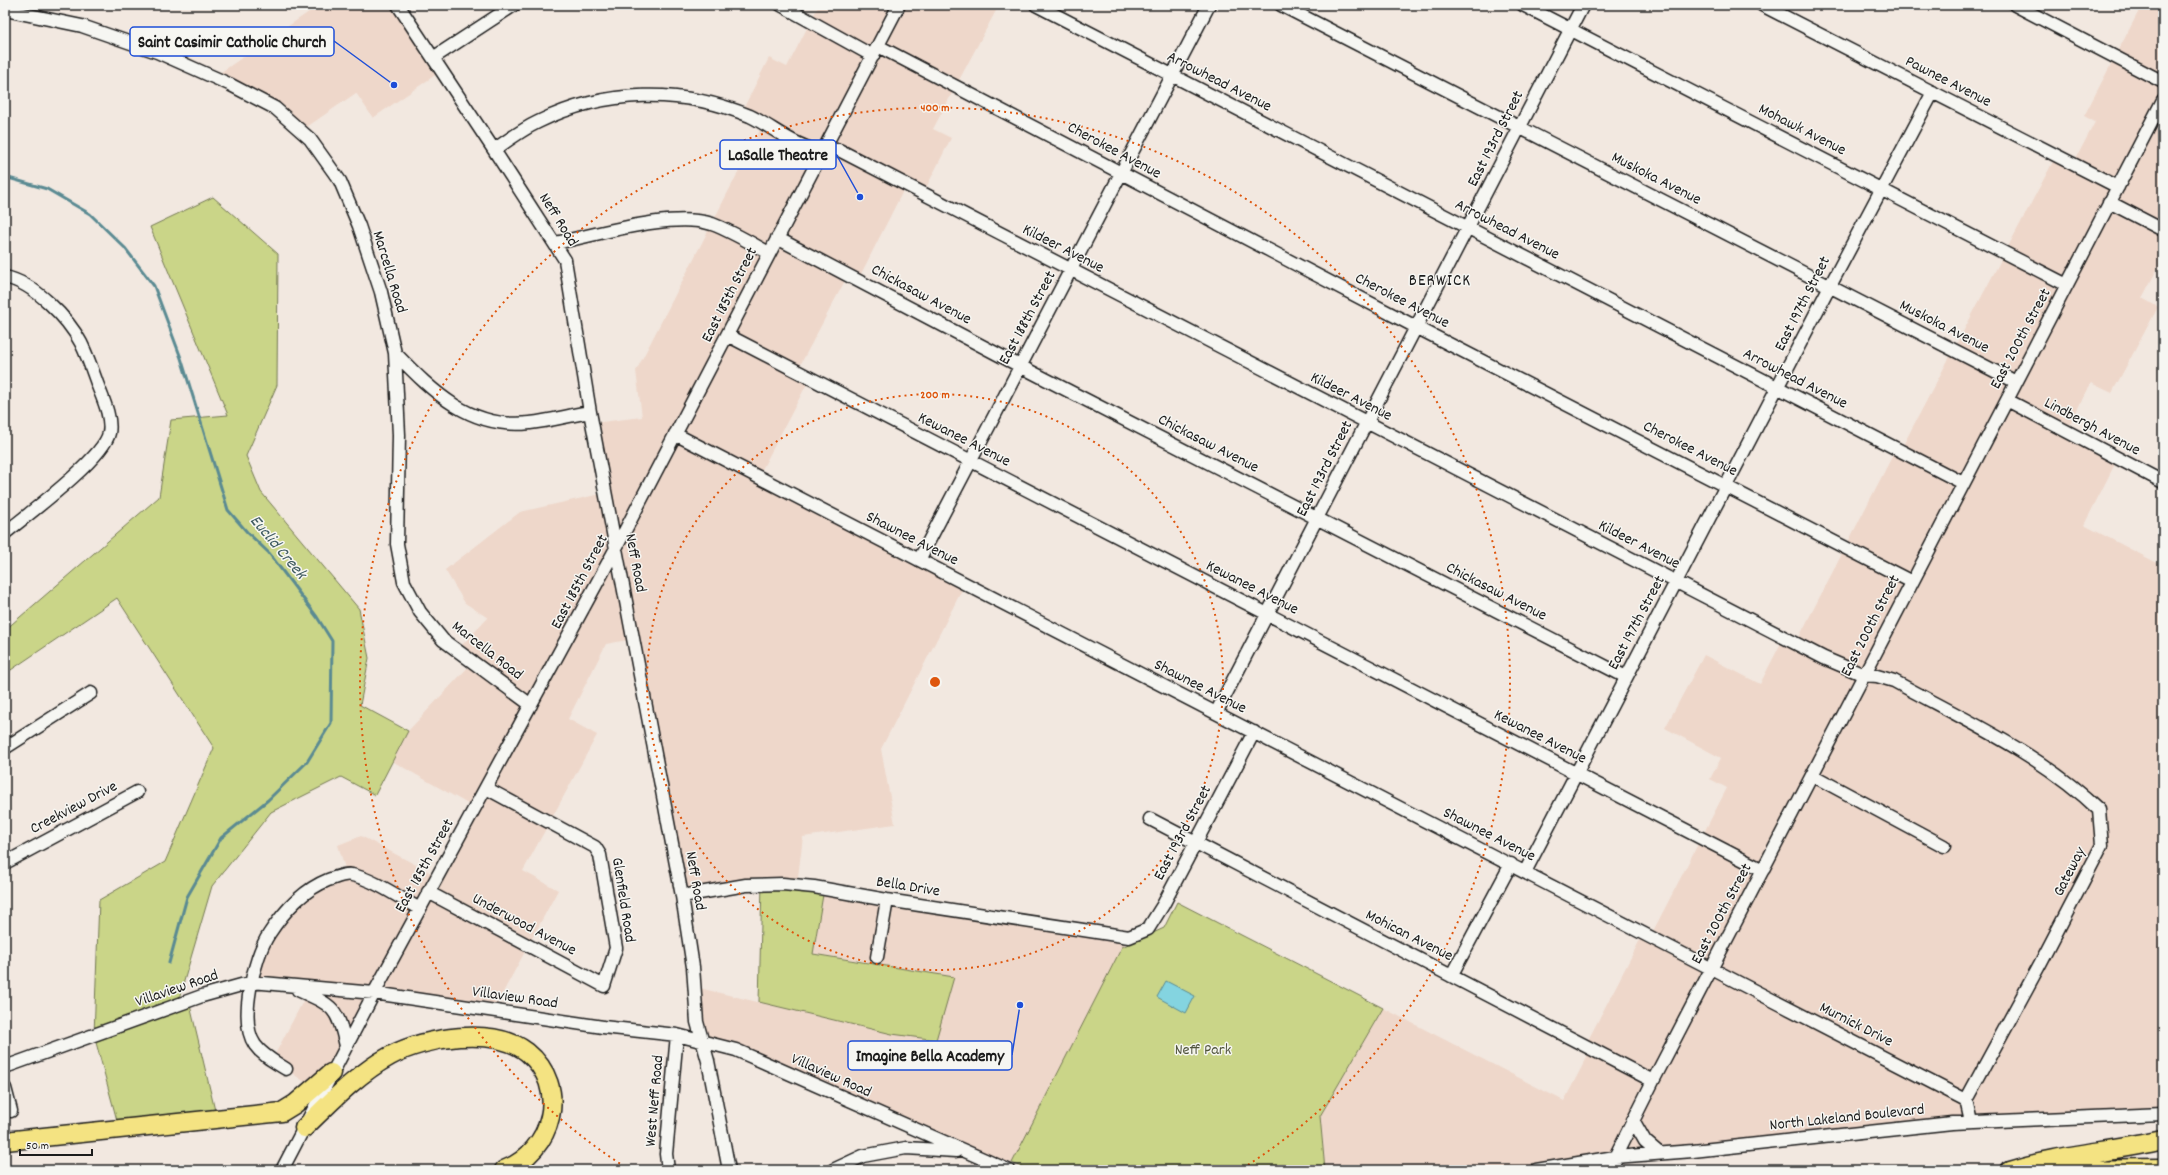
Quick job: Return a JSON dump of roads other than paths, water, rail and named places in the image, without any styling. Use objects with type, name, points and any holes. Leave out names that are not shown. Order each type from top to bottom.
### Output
[{"type":"highway","points":[[304,1128],[354,1079],[391,1055],[425,1042],[459,1037],[488,1037],[510,1043],[527,1052],[539,1066],[548,1082],[552,1098],[552,1115],[547,1130],[539,1144],[520,1161],[504,1170]]},
{"type":"highway","points":[[5,1141],[282,1112],[295,1104],[331,1073]]},
{"type":"highway","points":[[2009,1170],[2039,1161],[2127,1148],[2163,1140]]},
{"type":"highway","points":[[2050,1170],[2163,1169]]},
{"type":"street","name":"Neff Road","points":[[398,5],[555,243],[564,260],[590,412],[682,896],[693,967],[697,1022],[708,1061],[729,1170]]},
{"type":"street","points":[[433,58],[514,5]]},
{"type":"street","name":"Cherokee Avenue","points":[[781,5],[1122,174],[1416,327],[1727,485],[1912,582]]},
{"type":"street","name":"East 185th Street","points":[[282,1170],[331,1073],[428,892],[532,705],[616,548],[899,5]]},
{"type":"street","name":"Arrowhead Avenue","points":[[1036,5],[1963,483]]},
{"type":"street","name":"East 188th Street","points":[[919,560],[1122,174],[1171,75],[1209,5]]},
{"type":"street","name":"Muskoka Avenue","points":[[1281,5],[2016,382]]},
{"type":"street","name":"Mohawk Avenue","points":[[1523,5],[2067,285]]},
{"type":"street","name":"East 193rd Street","points":[[1216,713],[1269,614],[1583,5]]},
{"type":"street","name":"Pawnee Avenue","points":[[1762,5],[2118,187]]},
{"type":"street","points":[[2015,5],[2163,82]]},
{"type":"street","name":"Marcella Road","points":[[5,10],[82,26],[157,52],[229,84],[275,108],[310,139],[340,181],[381,292],[395,353],[399,435],[397,544],[404,582],[420,612],[443,640],[532,705]]},
{"type":"street","name":"East 197th Street","points":[[1525,872],[1830,286],[1933,92]]},
{"type":"street","name":"Kildeer Avenue","points":[[494,150],[536,122],[564,110],[592,102],[638,95],[664,95],[701,100],[750,117],[809,148],[839,150],[1070,271],[1824,658],[1864,675]]},
{"type":"street","name":"East 200th Street","points":[[1613,1170],[1615,1157],[1653,1081],[2163,100]]},
{"type":"street","points":[[2109,202],[2163,230]]},
{"type":"street","points":[[555,243],[662,221],[684,220],[711,224],[769,253]]},
{"type":"street","name":"Chickasaw Avenue","points":[[777,238],[1020,366],[1626,677]]},
{"type":"street","points":[[5,277],[31,288],[46,301],[64,318],[81,343],[107,408],[109,433],[98,453],[5,533]]},
{"type":"street","name":"Kewanee Avenue","points":[[727,335],[1762,870]]},
{"type":"street","points":[[395,353],[431,389],[450,404],[477,416],[498,422],[529,423],[590,412]]},
{"type":"street","name":"Lindbergh Avenue","points":[[2006,400],[2163,482]]},
{"type":"street","name":"Shawnee Avenue","points":[[675,434],[1511,864],[1711,969]]},
{"type":"street","name":"Gateway","points":[[1864,675],[1877,676],[1894,681],[2001,738],[2082,793],[2099,810],[2102,845],[2040,964],[1966,1100]]},
{"type":"street","points":[[5,748],[91,693]]},
{"type":"street","name":"East 193rd Street","points":[[1129,937],[1148,929],[1163,905],[1254,732]]},
{"type":"street","points":[[1812,775],[1944,846]]},
{"type":"street","name":"Glenfield Road","points":[[486,788],[595,847],[600,855],[616,948],[604,986]]},
{"type":"street","name":"Creekview Drive","points":[[5,863],[137,792]]},
{"type":"street","name":"Mohican Avenue","points":[[1150,819],[1653,1081]]},
{"type":"street","points":[[1451,976],[1511,864]]},
{"type":"street","points":[[286,1069],[267,1057],[254,1044],[248,1023],[248,1008],[252,982],[269,935],[298,897],[315,885],[351,874],[420,909]]},
{"type":"street","name":"Bella Drive","points":[[682,896],[746,885],[783,884],[814,887],[887,900],[1129,937]]},
{"type":"street","name":"Underwood Avenue","points":[[428,892],[604,986]]},
{"type":"street","points":[[877,957],[887,900]]},
{"type":"street","name":"Murnick Drive","points":[[1711,969],[1966,1100]]},
{"type":"street","name":"Villaview Road","points":[[5,1067],[202,996],[252,982],[374,993],[603,1027],[677,1035],[702,1040],[736,1050],[1008,1170]]},
{"type":"street","points":[[290,986],[324,1002],[334,1010],[340,1019],[346,1046]]},
{"type":"street","name":"West Neff Road","points":[[668,1170],[666,1154],[677,1035]]},
{"type":"street","points":[[5,1088],[11,1111]]},
{"type":"street","points":[[1966,1100],[1971,1122]]},
{"type":"street","name":"North Lakeland Boulevard","points":[[1536,1170],[1615,1157],[1971,1122],[2163,1114]]},
{"type":"street","points":[[1633,1120],[1645,1141],[1659,1153]]},
{"type":"street","points":[[833,1170],[863,1156],[906,1148],[965,1151]]},
{"type":"water","points":[[1166,981],[1195,996],[1186,1013],[1157,997]]},
{"type":"waterway","name":"Euclid Creek","points":[[5,177],[47,189],[90,214],[125,248],[154,286],[181,358],[228,510],[247,532],[269,553],[317,617],[332,641],[331,723],[307,762],[268,800],[221,838],[187,897],[169,963]]},
{"type":"place","name":"Saint Casimir Catholic Church","points":[[394,85]]},
{"type":"place","name":"LaSalle Theatre","points":[[860,197]]},
{"type":"place","name":"Imagine Bella Academy","points":[[1020,1005]]},
{"type":"district","name":"BERWICK","points":[[1440,282]]},
{"type":"park label","name":"Neff Park","points":[[1203,1050]]}]
